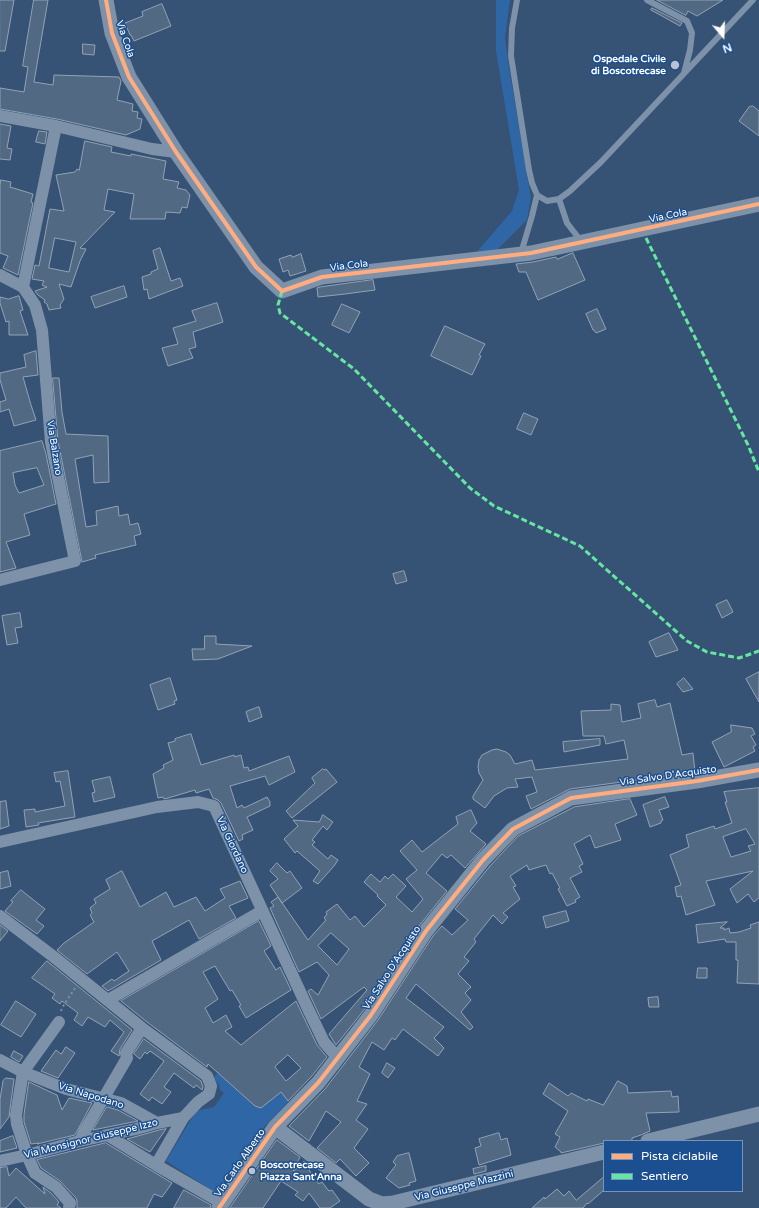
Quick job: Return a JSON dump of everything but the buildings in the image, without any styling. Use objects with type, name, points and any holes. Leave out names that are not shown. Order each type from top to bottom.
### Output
[{"type":"street","name":"Via Cola","points":[[106,0],[112,33],[129,76],[176,152],[256,267],[282,292],[322,277],[531,253],[759,204]]},
{"type":"street","points":[[0,116],[56,126],[176,152]]},
{"type":"street","points":[[23,287],[56,126]]},
{"type":"street","name":"Via Balzano","points":[[0,275],[23,287],[35,305],[42,330],[51,442],[75,561],[0,580]]},
{"type":"street","name":"Via Salvo D'Acquisto","points":[[274,1127],[318,1083],[371,1015],[426,931],[483,860],[513,829],[571,798],[697,781],[759,770]]},
{"type":"street","points":[[630,790],[660,792],[759,775]]},
{"type":"street","name":"Via Giordano","points":[[0,842],[157,807],[198,802],[214,806],[308,1011],[324,1042],[338,1058]]},
{"type":"street","points":[[108,1000],[262,911]]},
{"type":"street","points":[[0,916],[54,957],[142,1028],[207,1076],[211,1086],[209,1094],[198,1102],[183,1118],[156,1165]]},
{"type":"street","points":[[59,1022],[23,1072],[16,1115],[17,1124],[27,1155],[35,1173],[56,1187],[70,1203],[69,1208]]},
{"type":"street","points":[[80,1141],[127,1058],[126,1053],[142,1028]]},
{"type":"street","name":"Via Napodano","points":[[0,1060],[23,1072],[66,1089],[121,1103],[157,1123]]},
{"type":"street","points":[[652,1140],[759,1114]]},
{"type":"street","name":"Via Monsignor Giuseppe Izzo","points":[[0,1160],[183,1118]]},
{"type":"street","name":"Via Giuseppe Mazzini","points":[[274,1127],[369,1199],[382,1204],[393,1203],[603,1152]]},
{"type":"street","name":"Via Carlo Alberto","points":[[221,1206],[274,1127]]},
{"type":"street","points":[[107,1135],[221,1206]]},
{"type":"lane","points":[[517,0],[512,28],[511,56],[529,170],[537,195],[520,254]]},
{"type":"lane","points":[[648,0],[687,21],[692,33],[690,50],[683,74]]},
{"type":"lane","points":[[537,195],[547,201],[559,199],[570,191],[600,162],[754,0]]},
{"type":"lane","points":[[559,199],[567,223],[582,242]]},
{"type":"path","points":[[59,1022],[62,1008],[81,979]]},
{"type":"shaded area","points":[[496,0],[510,0],[505,37],[531,198],[527,220],[494,253],[475,254],[512,211],[519,190],[496,51]]},
{"type":"shaded area","points":[[218,1073],[255,1106],[261,1108],[281,1092],[289,1101],[265,1126],[216,1193],[166,1161],[196,1111],[214,1107],[224,1093],[220,1090],[219,1084],[213,1078]]},
{"type":"marked path","points":[[646,238],[748,445],[759,472]]},
{"type":"marked path","points":[[282,291],[278,305],[280,313],[354,369],[470,488],[494,506],[580,546],[687,641],[707,652],[739,658],[759,651]]},
{"type":"cycle path","points":[[106,0],[112,33],[129,77],[176,152],[256,267],[282,291],[322,277],[531,253],[759,204]]},
{"type":"cycle path","points":[[219,1208],[275,1127],[318,1083],[371,1015],[426,931],[483,860],[513,829],[571,798],[697,781],[759,770]]},
{"type":"place","name":"Ospedale Civile di Boscotrecase","points":[[675,65]]},
{"type":"place","name":"Boscotrecase Piazza Sant'Anna","points":[[252,1171]]}]
